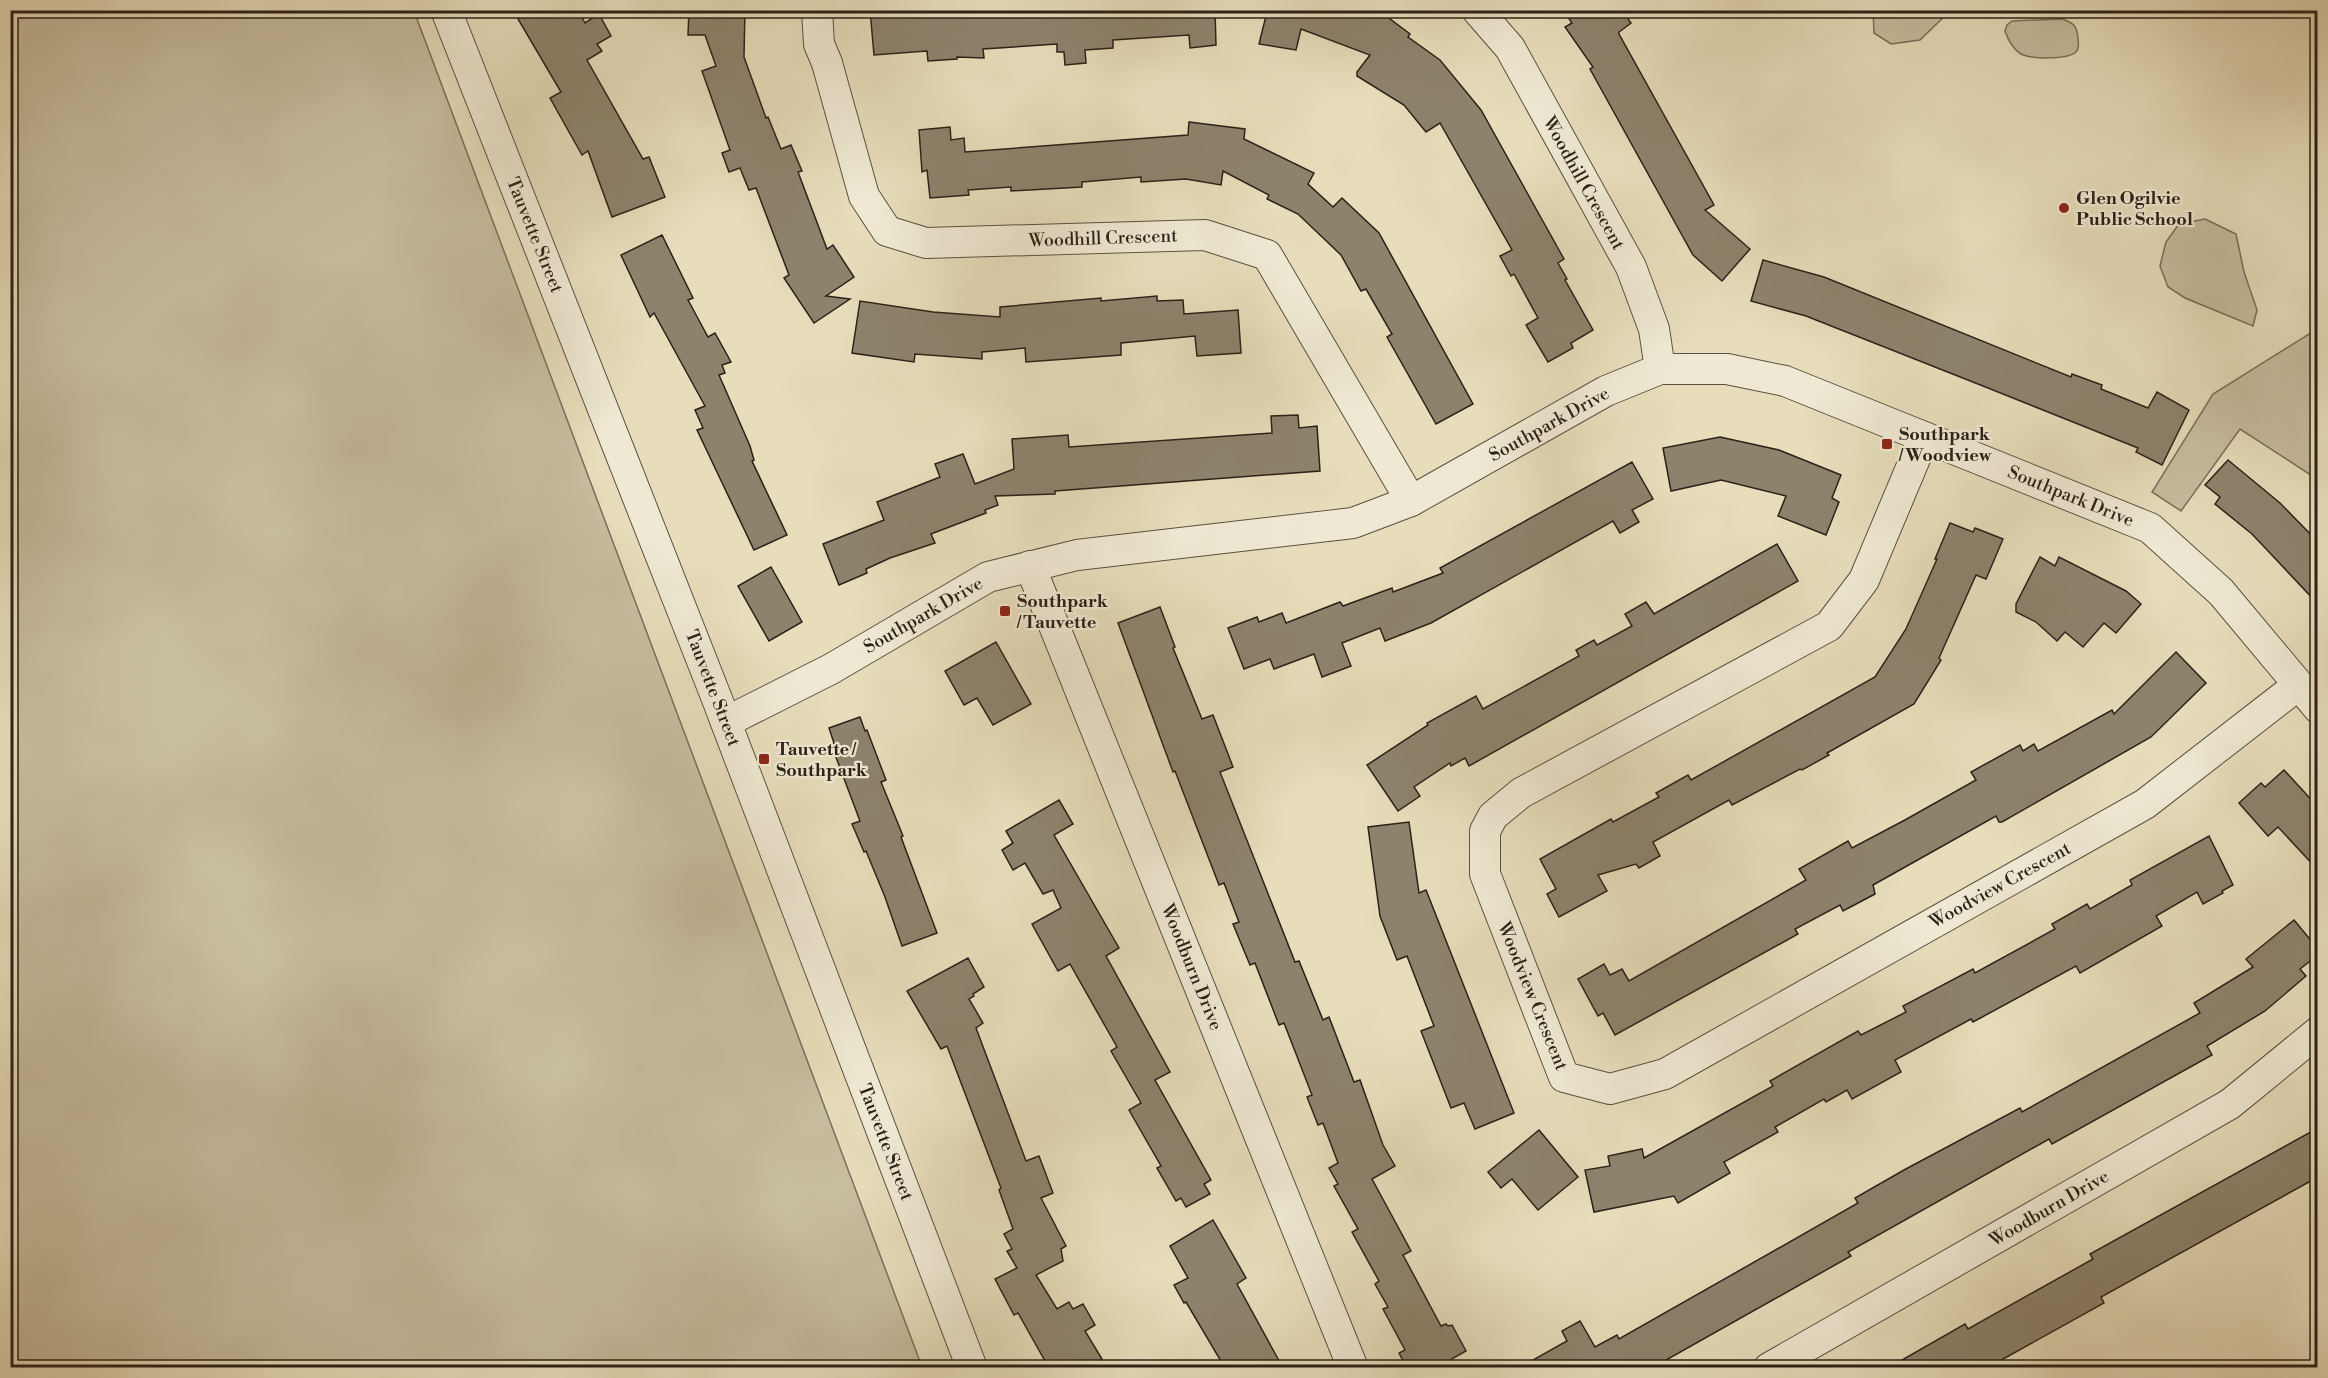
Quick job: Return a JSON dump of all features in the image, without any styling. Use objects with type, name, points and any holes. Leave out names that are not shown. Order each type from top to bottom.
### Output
[{"type":"street","name":"Tauvette Street","points":[[446,10],[726,722],[972,1368]]},
{"type":"street","name":"Woodhill Crescent","points":[[817,10],[819,44],[827,63],[864,196],[887,231],[926,243],[1205,235],[1267,255],[1411,501]]},
{"type":"street","name":"Woodhill Crescent","points":[[1477,10],[1510,48],[1631,267],[1654,329],[1660,369]]},
{"type":"street","name":"Southpark Drive","points":[[726,722],[831,669],[988,577],[1077,555],[1353,523],[1411,501],[1606,391],[1660,369],[1727,369],[1785,381],[2150,528],[2221,592],[2297,686],[2318,708]]},
{"type":"street","name":"Woodview Crescent","points":[[1924,437],[1864,580],[1829,626],[1521,793],[1493,816],[1485,831],[1485,874],[1564,1077],[1610,1089],[1665,1074],[2145,804],[2297,686]]},
{"type":"street","name":"Woodburn Drive","points":[[1030,566],[1353,1368]]},
{"type":"street","name":"Woodburn Drive","points":[[1769,1368],[2230,1104],[2318,1032]]},
{"type":"shaded area","points":[[1873,10],[1950,11],[1920,40],[1891,44],[1874,33]]},
{"type":"shaded area","points":[[10,11],[414,11],[922,1367],[11,1367]]},
{"type":"shaded area","points":[[2062,19],[2074,26],[2077,31],[2077,50],[2071,55],[2040,58],[2026,56],[2016,50],[2005,31],[2007,25],[2012,21]]},
{"type":"shaded area","points":[[2205,219],[2236,234],[2244,272],[2257,310],[2253,326],[2185,298],[2168,287],[2160,266],[2166,242],[2179,224]]},
{"type":"shaded area","points":[[2317,329],[2317,479],[2240,429],[2181,511],[2152,492],[2213,394]]},
{"type":"building","points":[[532,10],[578,10],[585,23],[599,14],[611,36],[597,44],[602,51],[587,60],[643,159],[649,157],[665,197],[612,217],[588,151],[582,155],[550,98],[561,92],[518,19]]},
{"type":"building","points":[[689,10],[745,10],[744,57],[766,118],[768,117],[781,149],[791,145],[802,171],[798,172],[827,249],[833,245],[854,277],[826,296],[850,299],[814,323],[784,278],[789,275],[756,188],[749,190],[740,168],[729,172],[722,153],[730,150],[702,71],[716,66],[705,35],[688,35]]},
{"type":"building","points":[[870,10],[1215,10],[1216,45],[1190,48],[1189,35],[1113,40],[1113,48],[1085,50],[1086,63],[1065,65],[1064,52],[1057,52],[1057,44],[983,49],[984,58],[957,57],[957,59],[928,61],[927,51],[874,55]]},
{"type":"building","points":[[1256,10],[1378,10],[1410,34],[1408,37],[1440,60],[1481,110],[1564,259],[1558,263],[1593,330],[1571,343],[1573,348],[1548,362],[1526,325],[1538,318],[1514,274],[1511,276],[1500,256],[1512,250],[1440,123],[1426,132],[1404,105],[1357,76],[1357,72],[1370,55],[1301,29],[1296,50],[1259,44],[1266,16],[1256,13]]},
{"type":"building","points":[[1563,10],[1622,10],[1631,23],[1619,34],[1714,205],[1705,210],[1750,249],[1722,281],[1693,255],[1590,69],[1593,67],[1565,27],[1572,23]]},
{"type":"building","points":[[1189,122],[1245,129],[1244,139],[1314,173],[1308,184],[1333,207],[1342,198],[1379,233],[1473,404],[1436,424],[1387,337],[1392,334],[1366,289],[1361,291],[1341,255],[1298,214],[1267,199],[1269,195],[1223,171],[1221,185],[1186,179],[1141,182],[1141,177],[1082,182],[1082,187],[1011,191],[1011,187],[968,190],[969,195],[930,198],[927,170],[922,172],[919,130],[950,127],[951,140],[964,138],[965,152],[1188,135]]},
{"type":"building","points":[[662,235],[693,298],[688,300],[708,337],[715,333],[731,362],[722,365],[725,373],[719,375],[750,446],[754,460],[752,461],[787,535],[754,550],[697,430],[703,428],[695,410],[705,406],[654,313],[650,317],[621,255]]},
{"type":"building","points":[[1763,260],[1824,277],[2071,377],[2072,374],[2102,385],[2101,389],[2148,408],[2157,392],[2189,410],[2162,465],[2136,452],[2138,448],[1983,386],[1806,316],[1751,301]]},
{"type":"building","points":[[1157,296],[1157,301],[1183,300],[1184,314],[1238,310],[1241,353],[1197,356],[1195,336],[1121,343],[1121,355],[1026,362],[1025,348],[982,352],[982,359],[915,354],[914,362],[852,353],[860,301],[933,312],[1000,317],[1000,307],[1101,298],[1101,301]]},
{"type":"building","points":[[1298,415],[1299,428],[1317,426],[1320,471],[1055,491],[1055,494],[995,496],[998,505],[985,510],[986,513],[931,534],[935,543],[890,558],[866,569],[867,573],[839,585],[823,544],[884,520],[877,502],[940,477],[935,464],[963,454],[975,484],[1014,469],[1012,439],[1068,435],[1069,447],[1272,433],[1271,416]]},
{"type":"building","points":[[1720,437],[1779,450],[1841,475],[1832,498],[1839,502],[1826,535],[1778,516],[1786,496],[1721,480],[1671,491],[1663,448]]},
{"type":"building","points":[[2228,460],[2280,503],[2318,542],[2318,604],[2252,534],[2215,504],[2220,497],[2205,485]]},
{"type":"building","points":[[1632,462],[1653,499],[1632,510],[1639,522],[1620,533],[1613,521],[1431,623],[1385,641],[1380,628],[1342,643],[1351,666],[1322,677],[1314,654],[1274,669],[1270,659],[1244,669],[1228,628],[1257,617],[1259,622],[1282,613],[1286,623],[1340,602],[1343,606],[1392,588],[1393,592],[1443,573],[1440,568]]},
{"type":"building","points":[[1950,523],[1973,532],[1975,528],[2003,539],[1986,579],[1976,575],[1939,658],[1941,660],[1914,704],[1827,753],[1829,755],[1802,770],[1732,805],[1729,800],[1653,842],[1660,856],[1639,868],[1636,864],[1598,875],[1607,891],[1559,917],[1547,894],[1556,889],[1540,859],[1611,819],[1613,822],[1659,797],[1656,793],[1688,775],[1691,780],[1875,677],[1906,629]]},
{"type":"building","points":[[1777,544],[1798,581],[1469,766],[1465,758],[1451,766],[1450,763],[1414,787],[1420,796],[1398,811],[1367,765],[1428,725],[1427,723],[1476,696],[1483,709],[1579,656],[1576,650],[1594,640],[1597,645],[1632,626],[1625,614],[1646,602],[1654,614]]},
{"type":"building","points":[[2040,557],[2055,566],[2059,557],[2126,591],[2141,604],[2116,633],[2104,623],[2083,647],[2065,632],[2057,641],[2036,622],[2016,612],[2016,604]]},
{"type":"building","points":[[771,567],[802,622],[769,641],[738,586]]},
{"type":"building","points":[[1160,607],[1175,647],[1173,648],[1202,719],[1213,715],[1233,767],[1220,772],[1295,962],[1299,961],[1323,1020],[1329,1017],[1354,1082],[1360,1080],[1383,1145],[1395,1166],[1372,1179],[1411,1251],[1403,1255],[1441,1326],[1452,1325],[1466,1351],[1436,1368],[1407,1368],[1399,1353],[1405,1350],[1383,1309],[1388,1307],[1375,1284],[1379,1281],[1352,1232],[1358,1229],[1334,1186],[1338,1184],[1329,1168],[1338,1163],[1323,1123],[1318,1125],[1307,1097],[1312,1095],[1284,1023],[1279,1025],[1255,963],[1250,965],[1233,924],[1239,922],[1224,883],[1219,885],[1175,771],[1173,772],[1118,623]]},
{"type":"building","points":[[996,642],[1031,704],[993,725],[977,698],[964,705],[945,671]]},
{"type":"building","points":[[2176,652],[2206,683],[2151,737],[2002,822],[1999,822],[1996,816],[1873,885],[1875,894],[1843,911],[1840,905],[1795,929],[1798,934],[1615,1035],[1603,1013],[1598,1016],[1578,979],[1604,964],[1610,975],[1622,969],[1629,981],[1806,880],[1799,869],[1848,841],[1852,848],[1905,820],[1976,780],[1971,772],[2020,745],[2023,751],[2034,744],[2038,751],[2112,710],[2114,714]]},
{"type":"building","points":[[860,717],[886,780],[881,782],[903,836],[901,837],[937,933],[902,946],[885,897],[852,824],[860,821],[831,744],[834,743],[829,728]]},
{"type":"building","points":[[2284,770],[2318,807],[2318,870],[2278,827],[2268,836],[2239,803],[2261,783],[2265,787]]},
{"type":"building","points":[[1059,800],[1073,824],[1054,835],[1119,948],[1106,956],[1170,1072],[1155,1080],[1211,1180],[1204,1184],[1210,1194],[1186,1207],[1181,1198],[1176,1201],[1157,1168],[1161,1166],[1129,1110],[1141,1103],[1111,1051],[1117,1047],[1070,964],[1058,971],[1032,924],[1061,908],[1053,890],[1043,894],[1025,863],[1013,870],[1002,850],[1013,843],[1006,831]]},
{"type":"building","points":[[1409,822],[1419,893],[1426,890],[1514,1113],[1475,1129],[1464,1103],[1451,1108],[1421,1031],[1434,1026],[1407,956],[1397,960],[1380,916],[1368,827]]},
{"type":"building","points":[[2209,836],[2233,885],[2222,891],[2223,893],[2203,904],[2197,892],[2156,916],[2162,926],[2080,973],[2076,966],[1973,1022],[1971,1019],[1895,1060],[1901,1072],[1852,1099],[1847,1090],[1826,1102],[1824,1099],[1775,1127],[1778,1132],[1724,1162],[1730,1173],[1678,1203],[1674,1196],[1594,1212],[1585,1170],[1610,1166],[1608,1156],[1642,1149],[1644,1158],[1773,1086],[1770,1081],[1858,1031],[1861,1035],[1906,1012],[1903,1006],[1973,969],[1975,973],[2055,929],[2052,924],[2087,904],[2090,909],[2132,885],[2130,880]]},
{"type":"building","points":[[2294,920],[2318,949],[2318,955],[2300,969],[2306,976],[2265,1011],[2207,1046],[2212,1055],[2052,1144],[2049,1139],[1848,1252],[1851,1256],[1652,1368],[1519,1368],[1567,1341],[1562,1331],[1580,1321],[1595,1347],[1617,1335],[1619,1339],[1858,1203],[1855,1198],[1904,1170],[2020,1108],[2022,1112],[2200,1013],[2194,1003],[2253,967],[2246,959]]},
{"type":"building","points":[[968,958],[984,987],[969,999],[983,1023],[976,1028],[1026,1161],[1039,1156],[1053,1193],[1041,1198],[1066,1246],[1061,1249],[1063,1261],[1036,1275],[1057,1309],[1069,1302],[1073,1309],[1083,1304],[1095,1325],[1085,1331],[1102,1359],[1088,1368],[1049,1368],[1018,1313],[1014,1315],[995,1279],[1017,1268],[1007,1251],[1012,1249],[1004,1234],[1013,1229],[999,1190],[1001,1188],[947,1046],[941,1049],[907,991]]},
{"type":"building","points":[[2318,1128],[2318,1177],[2101,1297],[2104,1303],[1987,1368],[1888,1368],[1965,1324],[1968,1329],[2093,1259],[2090,1254]]},
{"type":"building","points":[[1539,1130],[1578,1177],[1538,1210],[1512,1179],[1501,1188],[1488,1172]]},
{"type":"building","points":[[1213,1220],[1246,1278],[1237,1284],[1283,1368],[1225,1368],[1174,1285],[1188,1278],[1170,1246]]},
{"type":"place","name":"Glen Ogilvie Public School","points":[[2064,208]]},
{"type":"place","name":"Southpark / Woodview","points":[[1887,444]]},
{"type":"place","name":"Southpark / Tauvette","points":[[1005,611]]},
{"type":"place","name":"Tauvette / Southpark","points":[[764,759]]}]
